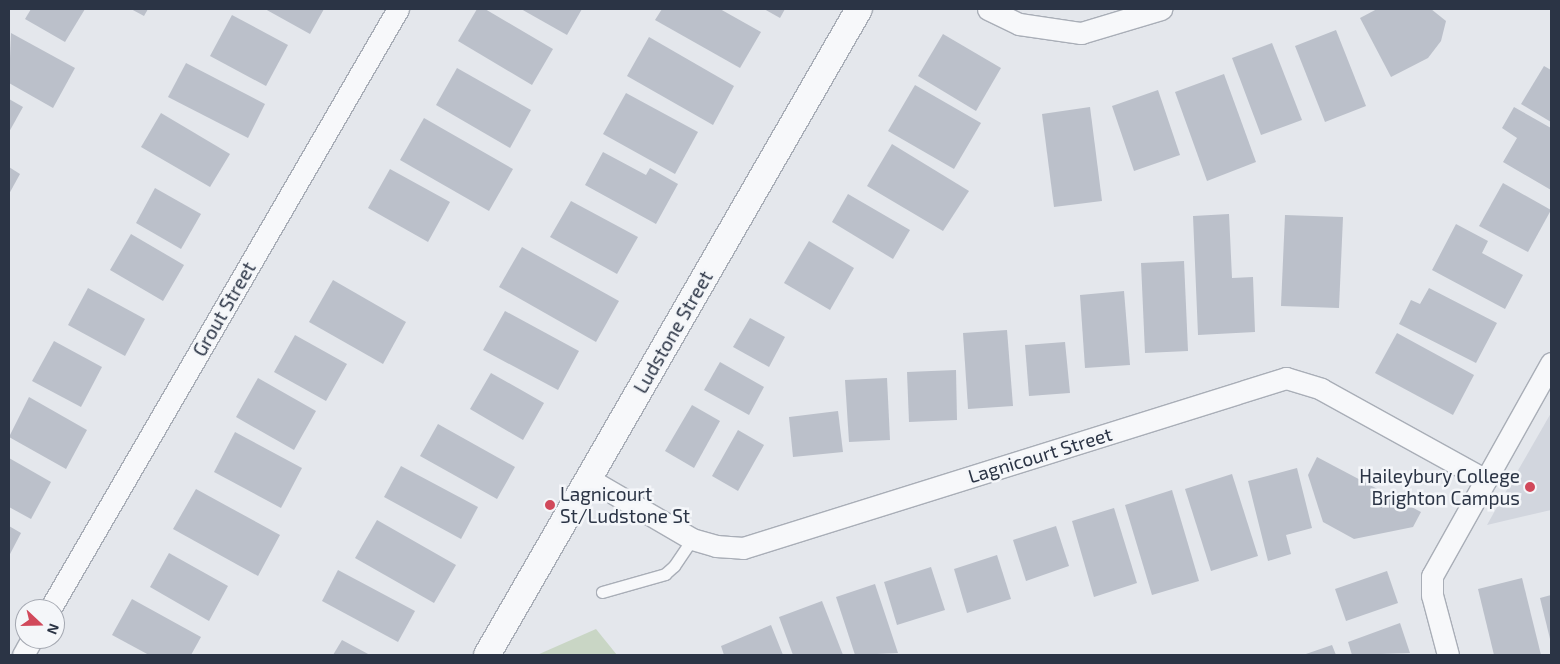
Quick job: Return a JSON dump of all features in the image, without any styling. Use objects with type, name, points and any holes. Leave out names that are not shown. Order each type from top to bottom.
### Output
[{"type":"street","name":"Grout Street","points":[[56,599],[398,9]]},
{"type":"street","name":"Ludstone Street","points":[[487,655],[859,9]]},
{"type":"street","points":[[988,9],[1020,24],[1081,33],[1161,9]]},
{"type":"street","points":[[1448,655],[1432,595],[1432,576],[1551,363]]},
{"type":"street","name":"Lagnicourt Street","points":[[588,479],[692,539],[734,548],[752,546],[1286,378],[1322,389],[1486,480]]},
{"type":"lane","points":[[602,592],[665,574],[674,566],[692,539]]},
{"type":"shaded area","name":"Haileybury College Brighton Campus","points":[[1551,413],[1551,510],[1487,525],[1497,507]]},
{"type":"green space","points":[[596,629],[617,655],[537,655]]},
{"type":"building","points":[[31,9],[85,9],[65,42],[25,19]]},
{"type":"building","points":[[131,9],[148,9],[144,16]]},
{"type":"building","points":[[265,9],[324,9],[310,34]]},
{"type":"building","points":[[477,9],[485,9],[553,49],[532,85],[458,41]]},
{"type":"building","points":[[521,9],[582,9],[567,35]]},
{"type":"building","points":[[662,9],[720,9],[761,32],[740,68],[655,20]]},
{"type":"building","points":[[764,9],[785,9],[780,18]]},
{"type":"building","points":[[1377,9],[1431,9],[1446,21],[1441,41],[1428,58],[1391,77],[1360,18]]},
{"type":"building","points":[[232,15],[288,45],[266,86],[210,56]]},
{"type":"building","points":[[1336,30],[1366,106],[1325,122],[1295,46]]},
{"type":"building","points":[[11,33],[75,68],[53,108],[9,83]]},
{"type":"building","points":[[943,34],[1001,68],[976,111],[918,76]]},
{"type":"building","points":[[649,37],[734,86],[713,125],[627,76]]},
{"type":"building","points":[[1272,43],[1302,120],[1261,135],[1232,58]]},
{"type":"building","points":[[186,63],[265,104],[248,138],[168,97]]},
{"type":"building","points":[[1544,66],[1551,70],[1551,122],[1521,104]]},
{"type":"building","points":[[457,68],[531,110],[510,148],[436,105]]},
{"type":"building","points":[[1224,74],[1256,162],[1207,181],[1175,92]]},
{"type":"building","points":[[915,85],[981,123],[954,169],[888,131]]},
{"type":"building","points":[[1158,90],[1180,155],[1134,171],[1112,106]]},
{"type":"building","points":[[626,93],[698,132],[675,174],[603,134]]},
{"type":"building","points":[[9,99],[23,107],[9,132]]},
{"type":"building","points":[[1090,107],[1102,201],[1054,207],[1042,114]]},
{"type":"building","points":[[1514,107],[1551,128],[1551,190],[1503,162],[1517,138],[1502,128]]},
{"type":"building","points":[[161,113],[230,154],[210,187],[141,147]]},
{"type":"building","points":[[424,118],[513,169],[489,211],[400,160]]},
{"type":"building","points":[[892,144],[969,191],[943,231],[867,186]]},
{"type":"building","points":[[603,152],[646,175],[650,168],[678,184],[656,224],[585,185]]},
{"type":"building","points":[[9,167],[20,174],[9,194]]},
{"type":"building","points":[[390,169],[450,202],[428,242],[368,208]]},
{"type":"building","points":[[1503,183],[1551,210],[1528,252],[1479,226]]},
{"type":"building","points":[[155,188],[201,214],[181,249],[136,223]]},
{"type":"building","points":[[848,194],[910,230],[893,259],[832,222]]},
{"type":"building","points":[[571,201],[638,237],[617,274],[550,237]]},
{"type":"building","points":[[1229,214],[1232,278],[1253,277],[1255,332],[1198,335],[1193,216]]},
{"type":"building","points":[[1285,215],[1343,217],[1339,308],[1281,306]]},
{"type":"building","points":[[1456,224],[1488,241],[1482,253],[1523,275],[1505,309],[1432,270]]},
{"type":"building","points":[[131,234],[184,265],[163,301],[110,270]]},
{"type":"building","points":[[809,241],[854,268],[830,310],[784,283]]},
{"type":"building","points":[[522,247],[619,301],[596,342],[499,287]]},
{"type":"building","points":[[1184,261],[1188,351],[1145,353],[1141,263]]},
{"type":"building","points":[[333,280],[406,322],[383,364],[309,322]]},
{"type":"building","points":[[88,288],[145,319],[125,356],[68,325]]},
{"type":"building","points":[[1429,288],[1497,323],[1476,363],[1399,324],[1411,300],[1420,304]]},
{"type":"building","points":[[1124,291],[1130,365],[1085,368],[1080,295]]},
{"type":"building","points":[[505,311],[579,351],[558,390],[483,350]]},
{"type":"building","points":[[750,318],[785,337],[769,367],[733,347]]},
{"type":"building","points":[[1007,330],[1013,406],[968,409],[963,333]]},
{"type":"building","points":[[1397,333],[1474,375],[1453,415],[1375,373]]},
{"type":"building","points":[[295,335],[347,364],[326,401],[274,372]]},
{"type":"building","points":[[54,341],[102,367],[81,407],[32,381]]},
{"type":"building","points":[[1065,342],[1070,393],[1029,396],[1025,345]]},
{"type":"building","points":[[720,362],[764,387],[749,415],[704,390]]},
{"type":"building","points":[[956,370],[957,420],[909,422],[907,372]]},
{"type":"building","points":[[491,373],[544,403],[523,440],[470,409]]},
{"type":"building","points":[[258,378],[316,411],[294,450],[236,417]]},
{"type":"building","points":[[887,378],[890,440],[849,442],[845,380]]},
{"type":"building","points":[[29,397],[87,430],[66,469],[9,437]]},
{"type":"building","points":[[692,405],[720,421],[694,468],[665,451]]},
{"type":"building","points":[[838,411],[843,452],[793,457],[789,417]]},
{"type":"building","points":[[438,424],[515,467],[497,499],[420,456]]},
{"type":"building","points":[[738,430],[764,445],[738,491],[712,476]]},
{"type":"building","points":[[235,432],[302,468],[281,508],[214,472]]},
{"type":"building","points":[[1317,457],[1421,512],[1413,527],[1354,539],[1323,522],[1308,475]]},
{"type":"building","points":[[9,458],[51,482],[31,519],[9,507]]},
{"type":"building","points":[[401,466],[478,507],[461,539],[384,497]]},
{"type":"building","points":[[1297,468],[1312,528],[1286,535],[1291,554],[1268,561],[1248,481]]},
{"type":"building","points":[[1232,474],[1258,556],[1211,571],[1185,489]]},
{"type":"building","points":[[196,489],[280,535],[258,576],[173,529]]},
{"type":"building","points":[[1172,490],[1199,581],[1152,595],[1125,505]]},
{"type":"building","points":[[1114,508],[1137,583],[1094,597],[1072,521]]},
{"type":"building","points":[[377,520],[456,565],[434,603],[355,558]]},
{"type":"building","points":[[9,526],[21,533],[9,556]]},
{"type":"building","points":[[1056,526],[1069,566],[1026,581],[1013,540]]},
{"type":"building","points":[[169,553],[228,586],[209,621],[150,587]]},
{"type":"building","points":[[997,555],[1011,599],[967,613],[954,569]]},
{"type":"building","points":[[931,567],[945,610],[897,625],[884,582]]},
{"type":"building","points":[[338,570],[415,611],[398,642],[322,601]]},
{"type":"building","points":[[1387,571],[1398,603],[1346,621],[1335,589]]},
{"type":"building","points":[[1522,578],[1541,655],[1494,655],[1478,589]]},
{"type":"building","points":[[875,584],[898,653],[855,655],[836,597]]},
{"type":"building","points":[[1551,595],[1551,643],[1540,598]]},
{"type":"building","points":[[132,599],[201,637],[191,655],[149,655],[112,635]]},
{"type":"building","points":[[822,601],[843,655],[793,655],[779,617]]},
{"type":"building","points":[[1400,623],[1410,653],[1352,655],[1348,642]]},
{"type":"building","points":[[771,625],[783,655],[724,655],[721,646]]},
{"type":"building","points":[[342,640],[370,655],[333,655]]},
{"type":"building","points":[[1332,645],[1336,655],[1303,655]]},
{"type":"place","name":"Haileybury College Brighton Campus","points":[[1530,487]]},
{"type":"place","name":"Lagnicourt St/Ludstone St","points":[[550,505]]}]
